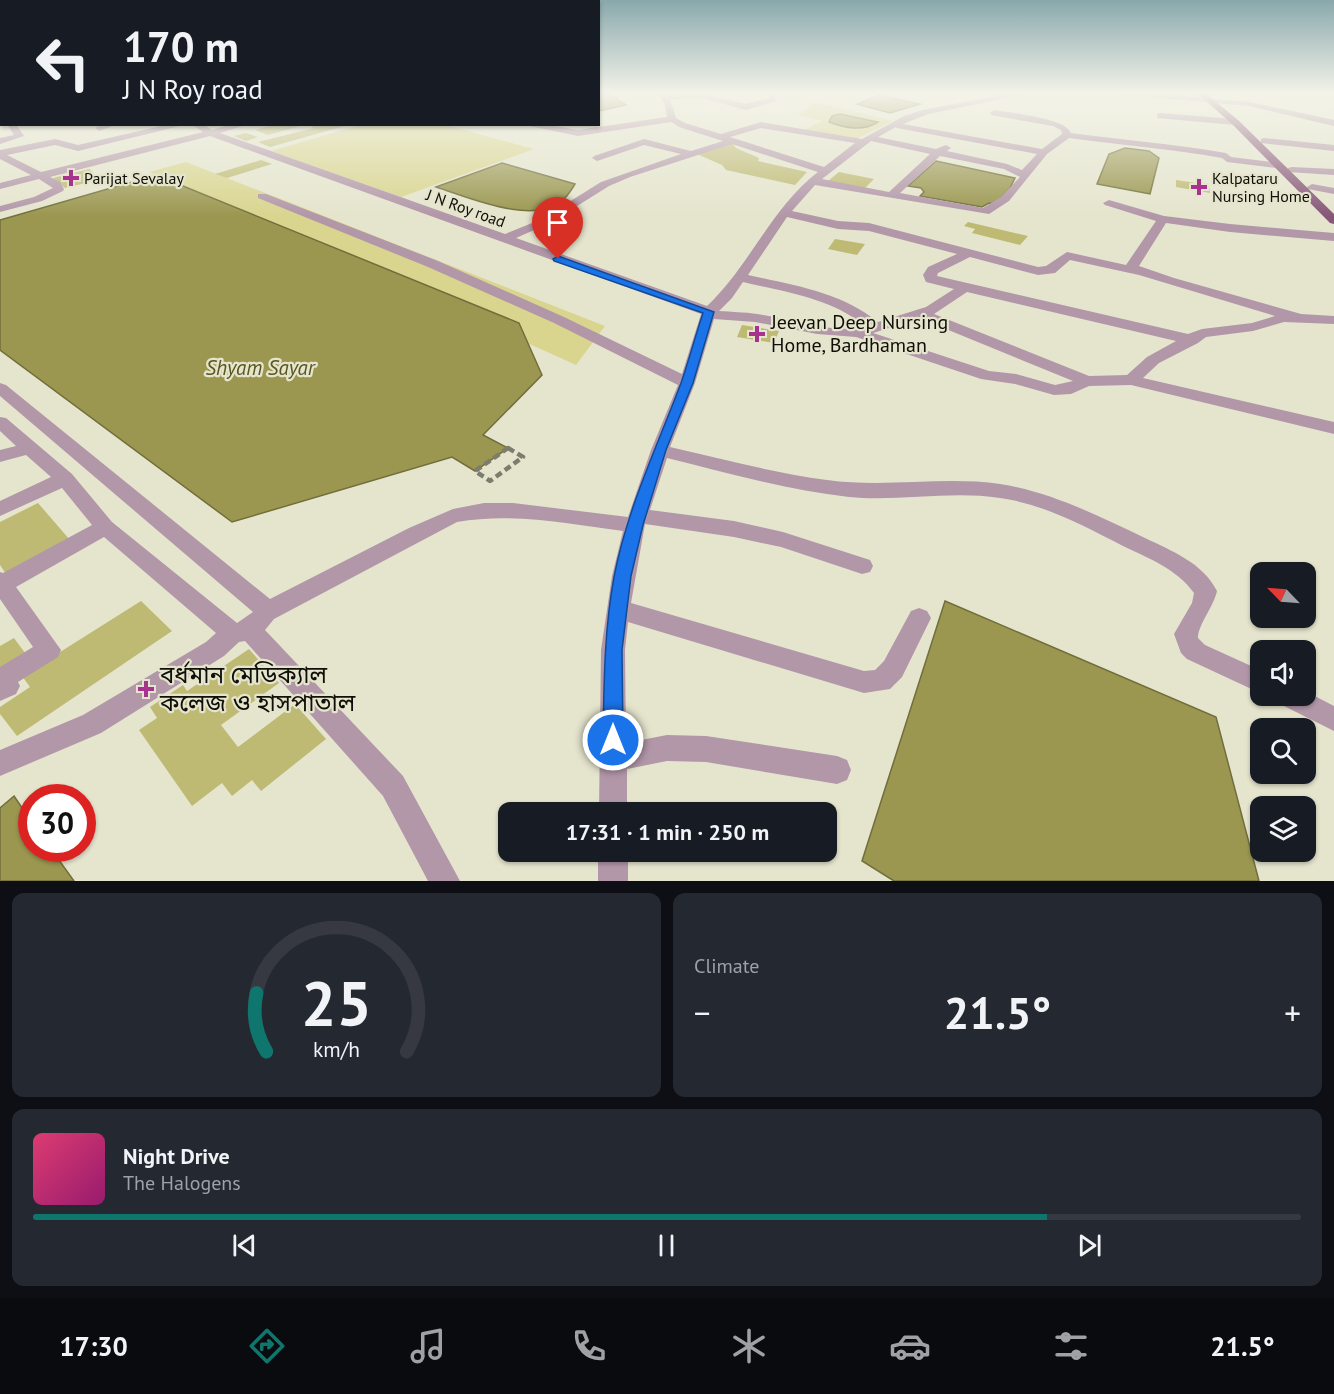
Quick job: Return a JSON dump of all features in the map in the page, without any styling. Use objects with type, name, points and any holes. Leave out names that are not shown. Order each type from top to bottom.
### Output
[{"type":"main road","points":[[1247,134],[1334,221]]},
{"type":"main road","points":[[1256,134],[1334,208]]},
{"type":"street","points":[[0,141],[19,136],[18,134]]},
{"type":"street","points":[[0,154],[55,142],[78,148],[139,134]]},
{"type":"street","points":[[0,186],[208,134]]},
{"type":"street","name":"J N Roy road","points":[[215,134],[709,313],[755,318],[817,330],[858,333]]},
{"type":"street","points":[[707,134],[819,176],[893,194],[985,212],[1005,199],[1023,181],[1024,174],[1044,152],[1067,135],[1154,147],[1171,146],[1226,156],[1227,159],[1277,165]]},
{"type":"street","points":[[504,239],[546,221],[605,184],[691,154],[739,134]]},
{"type":"street","points":[[826,134],[1007,167],[1024,174]]},
{"type":"street","points":[[613,802],[613,650],[623,576],[637,520],[660,450],[687,383],[709,313],[727,295],[784,213],[819,176],[879,134]]},
{"type":"street","points":[[950,134],[1044,152]]},
{"type":"street","points":[[893,194],[937,153],[965,137]]},
{"type":"street","points":[[1264,141],[1334,148]]},
{"type":"street","points":[[597,158],[644,142],[691,154]]},
{"type":"street","points":[[0,154],[56,184],[59,189],[38,199],[0,210]]},
{"type":"street","points":[[1292,170],[1334,172]]},
{"type":"street","points":[[1312,187],[1334,191]]},
{"type":"street","points":[[262,196],[433,264],[559,320],[687,383]]},
{"type":"street","points":[[1109,203],[1163,219],[1230,228],[1334,237]]},
{"type":"street","points":[[784,213],[838,225],[869,227],[1045,272],[1067,256],[1138,271],[1298,318]]},
{"type":"street","points":[[1138,271],[1132,266],[1163,219]]},
{"type":"street","points":[[968,253],[933,270],[930,275],[932,279],[1193,340]]},
{"type":"street","points":[[739,277],[829,301],[868,319],[877,328]]},
{"type":"street","points":[[858,333],[931,310],[964,288]]},
{"type":"street","points":[[914,314],[927,316],[1087,381]]},
{"type":"street","points":[[1131,380],[1153,360],[1202,333],[1253,327],[1283,318],[1334,320]]},
{"type":"street","points":[[858,333],[995,378],[1016,379],[1054,390],[1065,390],[1087,381],[1131,380],[1334,428]]},
{"type":"street","points":[[0,388],[262,606],[249,625]]},
{"type":"street","points":[[0,422],[65,478],[105,527],[249,625],[393,786],[444,881]]},
{"type":"street","points":[[0,456],[30,448]]},
{"type":"street","points":[[660,450],[796,482],[841,488],[902,491],[980,489],[1016,494],[1052,505],[1100,525],[1195,575],[1206,591],[1203,604],[1187,629],[1185,637],[1188,645],[1196,652],[1250,677]]},
{"type":"street","points":[[0,509],[65,478]]},
{"type":"street","points":[[2,757],[92,724],[215,650],[249,625],[416,533],[453,516],[484,510],[513,510],[637,520],[680,520],[783,540],[862,566]]},
{"type":"street","points":[[0,690],[6,686],[2,679],[49,650],[1,582],[105,527]]},
{"type":"street","points":[[618,609],[864,682],[881,681],[893,669],[919,618]]},
{"type":"street","points":[[1309,706],[1334,719]]},
{"type":"street","points":[[613,759],[667,748],[706,749],[837,770]]},
{"type":"street","points":[[613,862],[613,881]]},
{"type":"path","points":[[508,448],[523,457],[490,481],[475,471],[508,448]]},
{"type":"shaded area","points":[[329,134],[479,134],[534,149],[401,197],[271,151]]},
{"type":"shaded area","points":[[828,134],[866,134],[856,139]]},
{"type":"shaded area","points":[[186,162],[605,326],[576,365],[149,172]]},
{"type":"water","points":[[1125,148],[1149,151],[1159,158],[1150,194],[1097,184],[1109,154]]},
{"type":"water","points":[[936,161],[1015,178],[1010,188],[996,204],[989,203],[982,207],[920,196],[924,192],[921,188],[908,186]]},
{"type":"water","points":[[502,163],[575,184],[564,199],[551,207],[536,210],[519,210],[483,203],[436,187]]},
{"type":"water","name":"Shyam Sayar","points":[[156,175],[519,323],[542,375],[483,435],[508,448],[475,471],[452,457],[232,522],[0,350],[0,220]]},
{"type":"water","points":[[945,601],[1216,717],[1250,847],[1250,862],[1254,862],[1259,881],[894,881],[862,861]]},
{"type":"water","points":[[14,796],[18,802],[18,862],[60,862],[74,881],[0,881],[0,808]]},
{"type":"building","points":[[249,134],[258,137],[246,141],[234,136]]},
{"type":"building","points":[[290,134],[316,134],[270,147],[258,142]]},
{"type":"building","points":[[732,143],[736,148],[759,158],[758,161],[807,172],[795,185],[726,170],[722,165],[697,154]]},
{"type":"building","points":[[261,160],[272,164],[227,178],[215,174]]},
{"type":"building","points":[[89,169],[94,173],[85,175],[94,181],[65,188],[53,178]]},
{"type":"building","points":[[839,172],[874,179],[864,189],[828,181]]},
{"type":"building","points":[[1176,180],[1209,185],[1210,193],[1176,187]]},
{"type":"building","points":[[968,222],[1028,236],[1020,245],[972,233],[975,229],[964,226]]},
{"type":"building","points":[[835,239],[865,244],[857,255],[828,249]]},
{"type":"building","points":[[742,325],[779,331],[774,343],[737,337]]},
{"type":"building","points":[[38,503],[70,540],[6,574],[0,565],[0,522]]},
{"type":"building","points":[[141,601],[172,631],[17,736],[0,714],[0,707],[30,687],[22,676]]},
{"type":"building","points":[[14,638],[25,653],[0,668],[0,646]]},
{"type":"building","points":[[249,649],[279,683],[221,725],[238,747],[295,704],[326,739],[261,791],[252,780],[232,796],[222,783],[192,806],[139,730],[157,718],[150,707],[183,685],[187,691]]},
{"type":"place","name":"Parijat Sevalay","points":[[71,178]]},
{"type":"place","name":"Kalpataru Nursing Home","points":[[1199,187]]},
{"type":"place","name":"Jeevan Deep Nursing Home, Bardhaman","points":[[757,334]]},
{"type":"place","name":"বর্ধমান মেডিক্যাল কলেজ ও হাসপাতাল","points":[[146,689]]},
{"type":"route","points":[[558,259],[709,312],[687,383],[660,450],[635,525],[623,576],[613,650],[613,740]]}]
